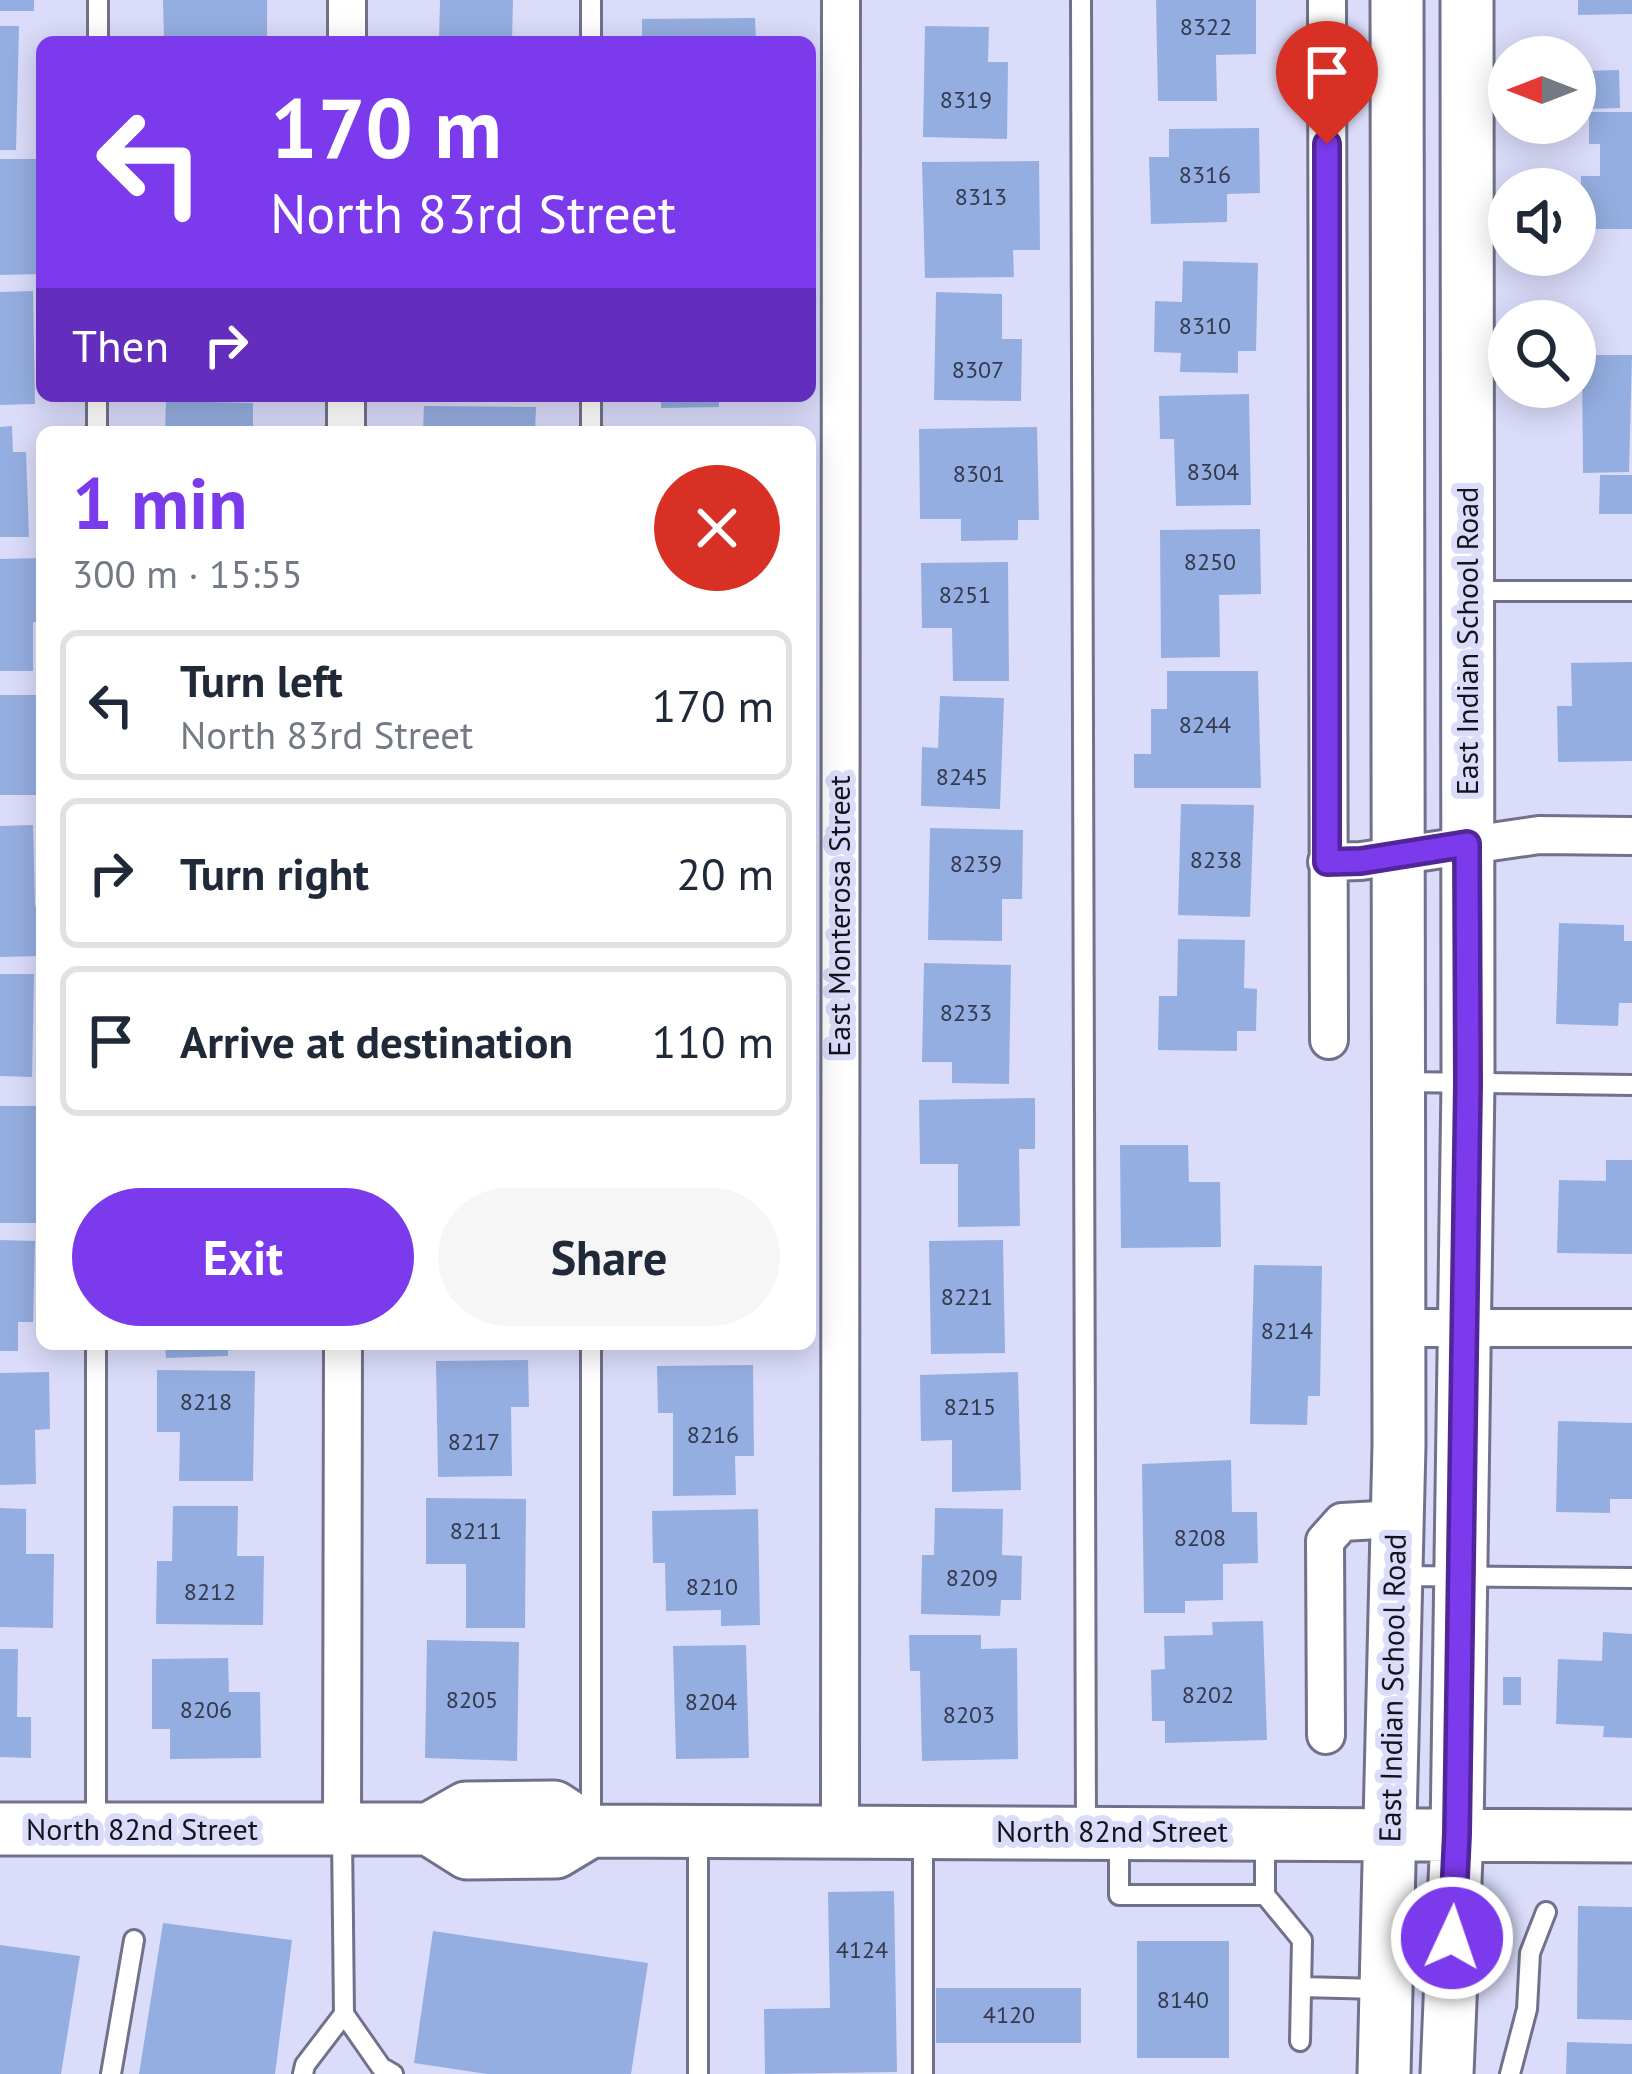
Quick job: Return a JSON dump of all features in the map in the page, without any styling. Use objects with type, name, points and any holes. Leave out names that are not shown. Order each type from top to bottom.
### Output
[{"type":"main road","name":"East Indian School Road","points":[[1384,2074],[1400,1328],[1397,0]]},
{"type":"main road","name":"East Indian School Road","points":[[1447,2074],[1457,1834],[1468,1083],[1467,0]]},
{"type":"main road","name":"North 82nd Street","points":[[0,1829],[428,1829],[467,1853],[556,1852],[591,1831],[1632,1836]]},
{"type":"street","points":[[347,0],[347,36]]},
{"type":"street","name":"East Monterosa Street","points":[[840,1831],[841,0]]},
{"type":"street","points":[[1327,0],[1329,1040]]},
{"type":"street","points":[[1327,862],[1540,835],[1632,836]]},
{"type":"street","points":[[1400,1328],[1632,1328]]},
{"type":"street","points":[[342,1830],[344,1350]]},
{"type":"street","name":"East Indian School Road","points":[[1326,1735],[1324,1541],[1342,1522],[1397,1519]]},
{"type":"lane","points":[[98,0],[98,36]]},
{"type":"lane","points":[[591,0],[591,36]]},
{"type":"lane","points":[[1081,0],[1102,1831],[1119,1895],[1265,1895]]},
{"type":"lane","points":[[1469,591],[1632,591]]},
{"type":"lane","points":[[1401,1082],[1632,1085]]},
{"type":"lane","points":[[96,1350],[96,1829]]},
{"type":"lane","points":[[591,1350],[591,1831]]},
{"type":"lane","points":[[1396,1576],[1632,1578]]},
{"type":"lane","points":[[342,1830],[344,2014],[381,2067],[393,2074]]},
{"type":"lane","points":[[698,1830],[698,2074]]},
{"type":"lane","points":[[923,1831],[923,2074]]},
{"type":"lane","points":[[1265,1832],[1265,1895],[1302,1940],[1300,2041]]},
{"type":"lane","points":[[1510,2074],[1527,2009],[1530,1953],[1546,1912]]},
{"type":"lane","points":[[111,2074],[134,1940]]},
{"type":"lane","points":[[1301,1987],[1386,1990]]},
{"type":"lane","points":[[303,2074],[344,2014]]},
{"type":"building","points":[[0,0],[34,0],[34,11],[0,11]]},
{"type":"building","points":[[163,0],[267,0],[267,36],[164,36]]},
{"type":"building","points":[[440,0],[513,0],[512,36],[439,36]]},
{"type":"building","points":[[1156,0],[1256,0],[1256,54],[1216,55],[1217,101],[1158,101]]},
{"type":"building","points":[[1578,0],[1632,0],[1632,14],[1578,15]]},
{"type":"building","points":[[755,18],[756,36],[642,36],[642,19]]},
{"type":"building","points":[[0,26],[19,26],[16,150],[0,150]]},
{"type":"building","points":[[925,26],[989,27],[988,62],[1008,62],[1007,139],[923,137]]},
{"type":"building","points":[[1619,70],[1620,108],[1596,109],[1596,71]]},
{"type":"building","points":[[1596,112],[1632,112],[1632,229],[1596,229],[1600,144],[1596,144]]},
{"type":"building","points":[[1259,128],[1260,193],[1227,194],[1227,222],[1151,224],[1149,157],[1169,157],[1169,129]]},
{"type":"building","points":[[0,159],[36,159],[36,274],[0,275]]},
{"type":"building","points":[[1039,161],[1040,250],[1013,250],[1014,277],[925,278],[922,162]]},
{"type":"building","points":[[1183,261],[1258,263],[1256,351],[1238,351],[1238,373],[1180,372],[1181,353],[1154,352],[1155,301],[1182,302]]},
{"type":"building","points":[[33,291],[35,404],[0,405],[0,292]]},
{"type":"building","points":[[936,292],[1002,294],[1002,339],[1022,339],[1021,401],[934,400]]},
{"type":"building","points":[[1596,355],[1632,355],[1629,472],[1583,473],[1582,408],[1596,408]]},
{"type":"building","points":[[1249,394],[1251,505],[1176,506],[1174,439],[1160,439],[1159,396]]},
{"type":"building","points":[[166,402],[253,403],[253,426],[165,426]]},
{"type":"building","points":[[661,402],[719,402],[719,407],[661,408]]},
{"type":"building","points":[[424,406],[536,407],[535,426],[423,426]]},
{"type":"building","points":[[12,426],[13,452],[26,452],[29,537],[0,537],[0,427]]},
{"type":"building","points":[[1037,427],[1039,520],[1018,520],[1018,540],[961,541],[961,519],[920,519],[919,429]]},
{"type":"building","points":[[1600,475],[1632,475],[1632,514],[1599,514]]},
{"type":"building","points":[[1260,529],[1261,594],[1219,595],[1220,657],[1161,658],[1160,530]]},
{"type":"building","points":[[36,558],[33,671],[0,671],[0,559]]},
{"type":"building","points":[[1008,562],[1009,681],[953,681],[952,628],[922,628],[921,563]]},
{"type":"building","points":[[1632,662],[1632,761],[1558,762],[1557,706],[1572,706],[1571,663]]},
{"type":"building","points":[[1167,671],[1258,671],[1261,788],[1134,788],[1134,754],[1151,754],[1151,709],[1167,709]]},
{"type":"building","points":[[0,695],[36,695],[36,795],[0,795]]},
{"type":"building","points":[[940,696],[1004,698],[1000,809],[921,806],[922,747],[938,748]]},
{"type":"building","points":[[1181,804],[1254,805],[1250,917],[1178,915]]},
{"type":"building","points":[[33,825],[36,956],[0,957],[0,826]]},
{"type":"building","points":[[930,828],[1023,830],[1022,899],[1002,899],[1002,941],[928,940]]},
{"type":"building","points":[[1559,923],[1624,925],[1624,941],[1632,941],[1632,1003],[1619,1003],[1618,1026],[1556,1024]]},
{"type":"building","points":[[1178,939],[1245,940],[1244,988],[1257,989],[1256,1031],[1237,1031],[1237,1051],[1158,1050],[1159,996],[1177,996]]},
{"type":"building","points":[[924,963],[1011,965],[1009,1084],[952,1083],[952,1062],[922,1062]]},
{"type":"building","points":[[0,974],[34,974],[32,1077],[0,1076]]},
{"type":"building","points":[[1035,1098],[1035,1149],[1019,1149],[1020,1226],[958,1227],[958,1164],[920,1164],[919,1100]]},
{"type":"building","points":[[0,1106],[36,1106],[36,1223],[0,1223]]},
{"type":"building","points":[[1120,1145],[1188,1145],[1189,1182],[1220,1182],[1221,1247],[1121,1248]]},
{"type":"building","points":[[1606,1160],[1632,1160],[1632,1254],[1557,1253],[1559,1180],[1606,1181]]},
{"type":"building","points":[[0,1240],[35,1241],[33,1322],[18,1322],[18,1351],[0,1351]]},
{"type":"building","points":[[1003,1240],[1005,1353],[931,1354],[929,1241]]},
{"type":"building","points":[[1254,1265],[1322,1266],[1320,1396],[1308,1396],[1307,1425],[1250,1424]]},
{"type":"building","points":[[165,1350],[228,1350],[228,1356],[166,1358]]},
{"type":"building","points":[[528,1360],[529,1407],[511,1407],[512,1476],[438,1477],[436,1361]]},
{"type":"building","points":[[753,1365],[754,1456],[735,1456],[736,1495],[673,1496],[673,1413],[658,1413],[657,1366]]},
{"type":"building","points":[[157,1370],[255,1371],[253,1481],[179,1481],[180,1432],[157,1432]]},
{"type":"building","points":[[49,1372],[50,1429],[35,1430],[36,1484],[0,1485],[0,1373]]},
{"type":"building","points":[[1018,1372],[1021,1490],[952,1492],[952,1440],[921,1441],[920,1375]]},
{"type":"building","points":[[1558,1421],[1632,1423],[1632,1499],[1610,1499],[1610,1513],[1556,1512]]},
{"type":"building","points":[[1231,1460],[1232,1512],[1257,1512],[1258,1563],[1223,1564],[1223,1600],[1185,1601],[1185,1613],[1144,1613],[1142,1464]]},
{"type":"building","points":[[426,1498],[526,1499],[525,1628],[466,1628],[466,1564],[426,1564]]},
{"type":"building","points":[[173,1506],[238,1506],[237,1556],[264,1556],[263,1625],[156,1624],[157,1561],[172,1561]]},
{"type":"building","points":[[0,1508],[26,1509],[26,1554],[54,1554],[53,1628],[0,1627]]},
{"type":"building","points":[[935,1508],[1003,1509],[1002,1555],[1022,1556],[1021,1600],[1001,1600],[1000,1616],[921,1614],[922,1555],[934,1555]]},
{"type":"building","points":[[758,1509],[760,1625],[721,1626],[721,1610],[666,1611],[665,1563],[653,1563],[652,1511]]},
{"type":"building","points":[[1263,1621],[1267,1740],[1165,1743],[1165,1721],[1152,1721],[1151,1670],[1165,1669],[1164,1636],[1213,1635],[1212,1622]]},
{"type":"building","points":[[1603,1632],[1632,1634],[1632,1738],[1603,1737],[1604,1726],[1556,1724],[1558,1659],[1602,1661]]},
{"type":"building","points":[[909,1635],[981,1635],[981,1649],[1017,1648],[1018,1759],[922,1761],[920,1671],[910,1671]]},
{"type":"building","points":[[427,1640],[519,1642],[517,1761],[425,1758]]},
{"type":"building","points":[[746,1645],[749,1758],[676,1759],[673,1646]]},
{"type":"building","points":[[0,1649],[18,1649],[17,1717],[31,1717],[31,1758],[0,1757]]},
{"type":"building","points":[[228,1658],[229,1692],[260,1692],[261,1758],[170,1759],[170,1729],[152,1729],[152,1659]]},
{"type":"building","points":[[1503,1677],[1521,1677],[1521,1705],[1503,1705]]},
{"type":"building","points":[[894,1891],[897,2072],[765,2074],[764,2009],[830,2008],[828,1892]]},
{"type":"building","points":[[1578,1906],[1632,1907],[1632,2020],[1577,2019]]},
{"type":"building","points":[[163,1923],[292,1940],[275,2074],[139,2074]]},
{"type":"building","points":[[433,1931],[648,1963],[631,2074],[487,2074],[414,2063]]},
{"type":"building","points":[[1137,1941],[1229,1941],[1229,2058],[1137,2058]]},
{"type":"building","points":[[0,1945],[80,1956],[61,2074],[0,2074]]},
{"type":"building","points":[[936,1988],[1081,1988],[1081,2043],[936,2043]]},
{"type":"building","points":[[1567,2042],[1632,2044],[1632,2074],[1566,2074]]},
{"type":"route","points":[[1327,144],[1327,862],[1467,844],[1468,1083],[1452,1938]]}]
